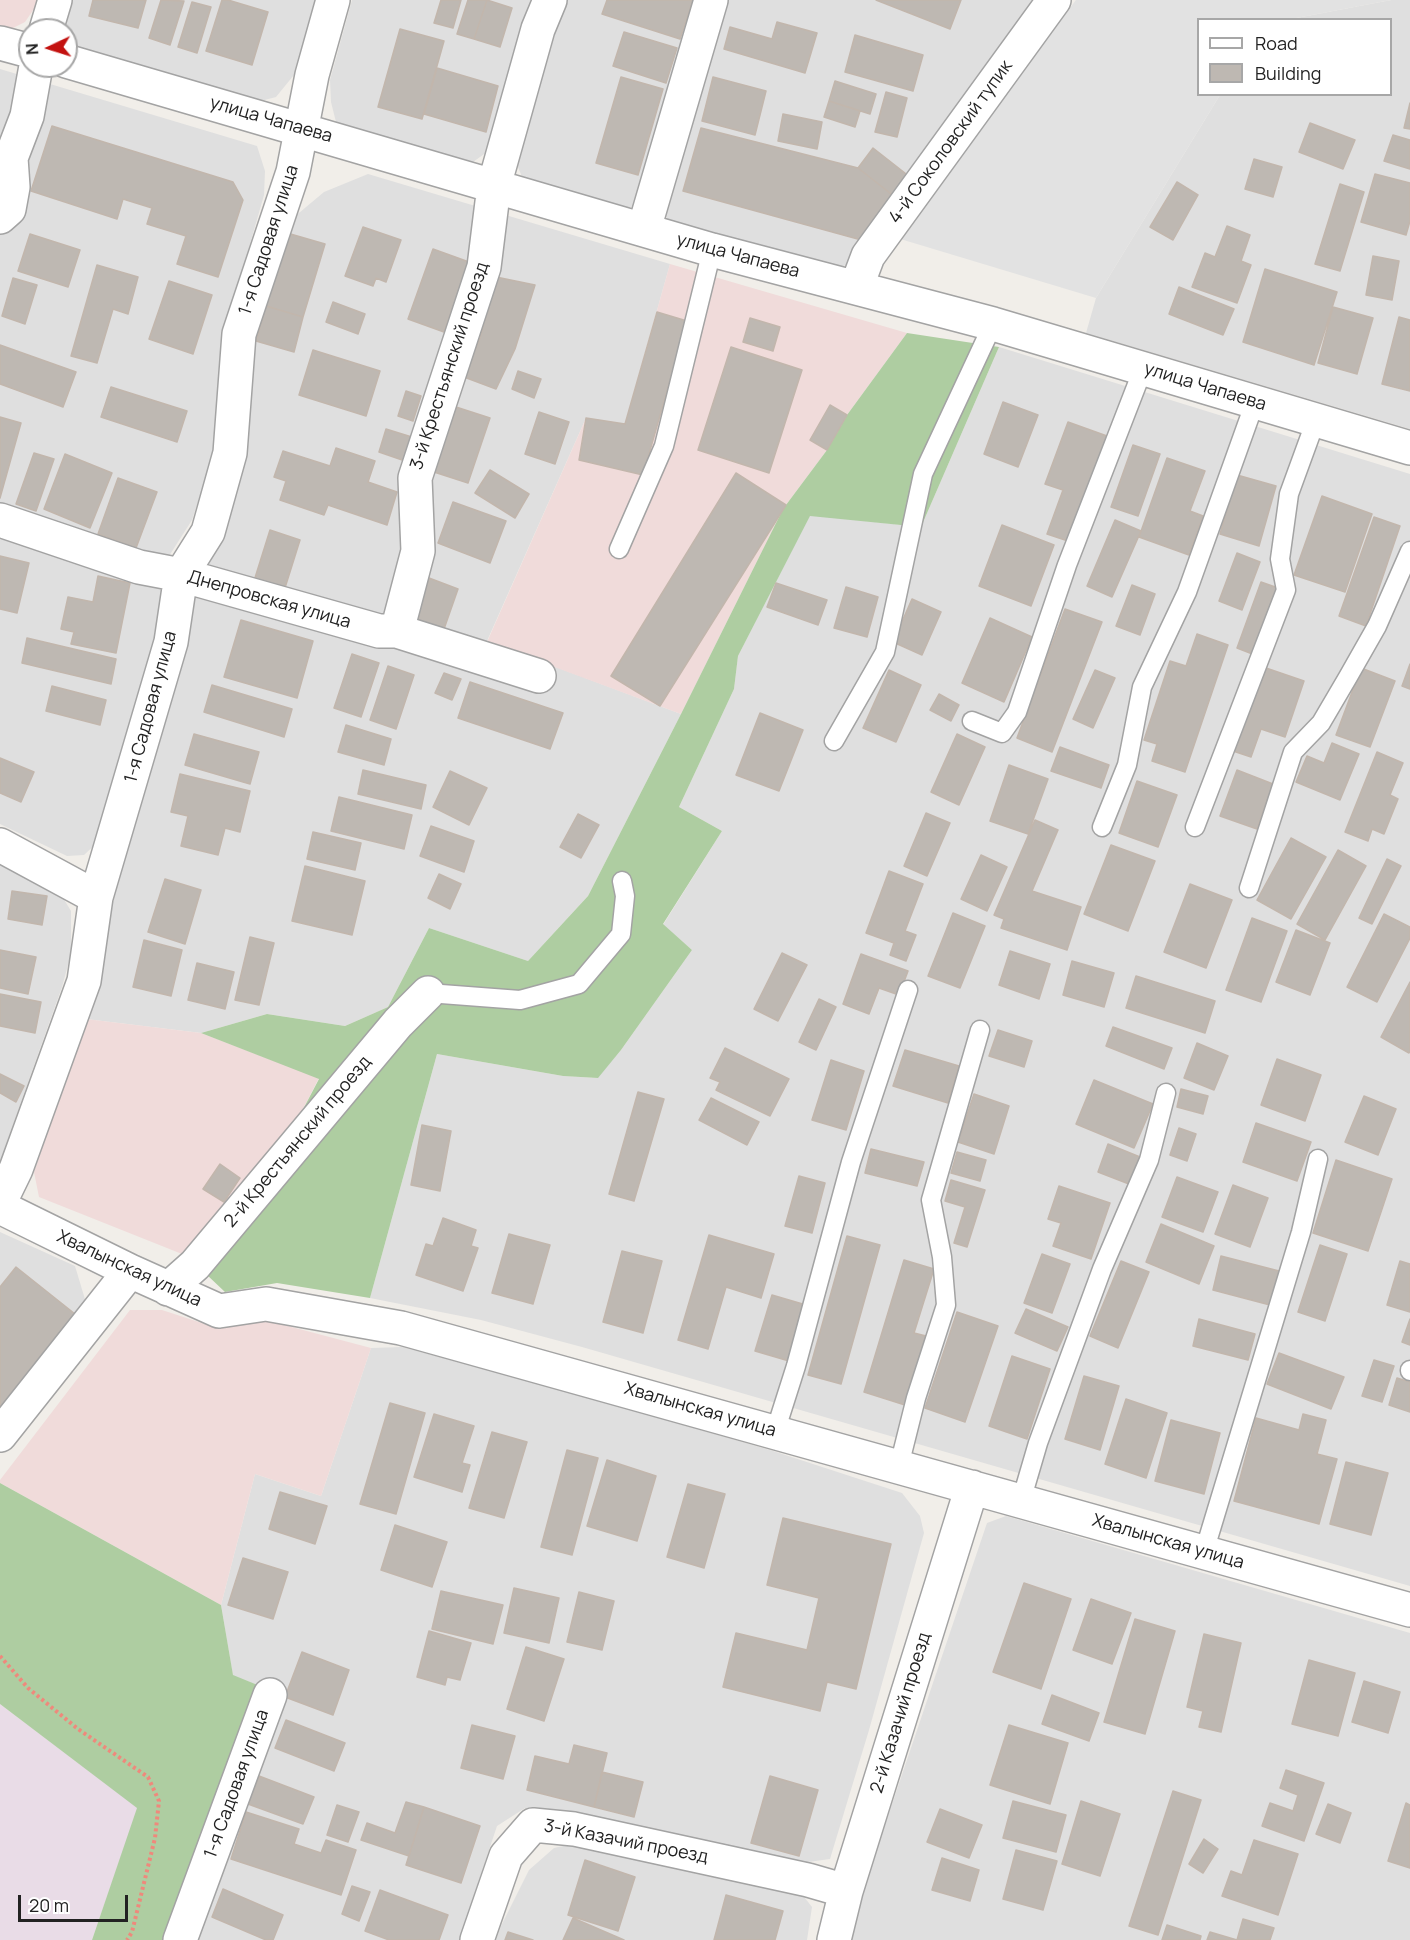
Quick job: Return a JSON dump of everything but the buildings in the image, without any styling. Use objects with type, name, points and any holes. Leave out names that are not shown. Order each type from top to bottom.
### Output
[{"type":"street","points":[[50,18],[55,0]]},
{"type":"street","name":"1-я Садовая улица","points":[[0,1202],[16,1169],[84,981],[96,897],[171,642],[181,575],[207,532],[230,453],[239,334],[293,172],[312,75],[333,0]]},
{"type":"street","name":"3-й Крестьянский проезд","points":[[397,631],[418,551],[415,478],[484,267],[494,186],[538,29],[550,0]]},
{"type":"street","points":[[644,229],[711,0]]},
{"type":"street","name":"4-й Соколовский тупик","points":[[856,288],[868,256],[1054,0]]},
{"type":"street","points":[[0,43],[18,48]]},
{"type":"street","name":"улица Чапаева","points":[[78,64],[712,250],[993,324],[1410,448]]},
{"type":"street","points":[[0,217],[9,209],[13,187],[11,158],[27,116],[34,78]]},
{"type":"street","name":"Днепровская улица","points":[[0,520],[139,567],[181,575],[379,631],[397,631],[539,676]]},
{"type":"street","points":[[0,845],[96,897]]},
{"type":"street","name":"2-й Крестьянский проезд","points":[[168,1289],[195,1264],[398,1023],[428,993]]},
{"type":"street","name":"Хвалынская улица","points":[[0,1207],[130,1271],[219,1311],[266,1304],[401,1328],[1410,1610]]},
{"type":"street","points":[[0,1435],[130,1271]]},
{"type":"street","name":"2-й Казачий проезд","points":[[834,1940],[846,1891],[972,1487]]},
{"type":"street","name":"1-я Садовая улица","points":[[180,1940],[270,1695]]},
{"type":"street","name":"3-й Казачий проезд","points":[[477,1940],[506,1856],[533,1825],[574,1828],[808,1880],[846,1891]]},
{"type":"lane","points":[[619,549],[664,446],[712,250]]},
{"type":"lane","points":[[834,741],[885,652],[923,474],[993,324]]},
{"type":"lane","points":[[972,721],[1002,733],[1017,712],[1067,566],[1143,369]]},
{"type":"lane","points":[[1102,827],[1127,765],[1142,687],[1187,592],[1255,402]]},
{"type":"lane","points":[[1195,827],[1286,590],[1280,559],[1289,494],[1316,420]]},
{"type":"lane","points":[[1249,888],[1293,752],[1320,723],[1377,626],[1410,551]]},
{"type":"lane","points":[[428,993],[520,1000],[579,984],[621,934],[625,896],[622,881]]},
{"type":"lane","points":[[775,1432],[796,1366],[851,1162],[908,990]]},
{"type":"lane","points":[[898,1466],[916,1398],[946,1305],[942,1257],[931,1200],[980,1030]]},
{"type":"lane","points":[[1021,1501],[1038,1443],[1098,1280],[1149,1160],[1166,1093]]},
{"type":"lane","points":[[1204,1552],[1301,1232],[1318,1159]]},
{"type":"path","points":[[0,1656],[28,1688],[78,1729],[148,1777],[159,1801],[156,1838],[132,1932],[127,1940]]},
{"type":"shaded area","points":[[0,0],[40,0],[28,18],[18,18],[18,26],[11,29],[0,26]]},
{"type":"shaded area","points":[[70,0],[318,0],[298,70],[276,97],[257,102],[78,48],[78,18],[67,18]]},
{"type":"shaded area","points":[[352,0],[540,0],[487,152],[473,162],[336,122],[331,102],[330,80]]},
{"type":"shaded area","points":[[557,0],[701,0],[644,193],[634,206],[621,210],[523,179],[517,165]]},
{"type":"shaded area","points":[[721,0],[1039,0],[851,263],[836,269],[670,226],[665,214]]},
{"type":"shaded area","points":[[1076,0],[1391,0],[1296,18],[1197,18],[1197,96],[1219,96],[1096,298],[897,238]]},
{"type":"shaded area","points":[[1391,0],[1410,0],[1410,429],[1086,333],[1096,298],[1219,96],[1392,96],[1392,18],[1296,18]]},
{"type":"shaded area","points":[[0,69],[18,74],[18,78],[30,78],[257,146],[265,171],[264,195],[224,335],[217,444],[192,520],[169,556],[159,636],[101,839],[84,855],[67,856],[0,824]]},
{"type":"shaded area","points":[[368,174],[670,264],[625,424],[586,418],[487,641],[681,714],[588,896],[528,961],[429,928],[388,1007],[345,1026],[267,1014],[201,1033],[86,1019],[114,898],[184,648],[191,591],[221,538],[247,452],[248,346],[287,223],[324,192]]},
{"type":"shaded area","points":[[670,264],[907,333],[847,415],[827,450],[783,509],[681,714],[487,642],[586,418],[625,424]]},
{"type":"shaded area","points":[[999,347],[1410,474],[1410,1586],[582,1347],[481,1320],[370,1298],[437,1054],[563,1076],[597,1078],[621,1050],[692,950],[663,925],[722,831],[679,807],[734,689],[738,656],[810,515],[921,527]]},
{"type":"shaded area","points":[[0,858],[57,888],[71,911],[71,954],[62,987],[0,1161]]},
{"type":"shaded area","points":[[86,1019],[201,1033],[319,1078],[289,1136],[187,1256],[39,1197],[34,1172]]},
{"type":"shaded area","points":[[0,1232],[75,1266],[87,1306],[0,1416]]},
{"type":"shaded area","points":[[130,1310],[162,1310],[211,1326],[269,1321],[371,1348],[321,1496],[255,1474],[221,1605],[0,1483],[0,1480]]},
{"type":"shaded area","points":[[402,1347],[566,1391],[770,1450],[902,1493],[920,1516],[924,1533],[830,1859],[801,1863],[573,1814],[525,1808],[497,1826],[459,1940],[191,1940],[278,1693],[233,1676],[221,1605],[255,1474],[321,1496],[371,1348]]},
{"type":"shaded area","points":[[1006,1516],[1410,1633],[1410,1940],[850,1940],[862,1893],[987,1523]]},
{"type":"shaded area","points":[[0,1704],[138,1808],[92,1940],[0,1940]]},
{"type":"shaded area","points":[[577,1843],[801,1893],[812,1907],[807,1940],[496,1940],[529,1870],[554,1848]]},
{"type":"green space","points":[[907,333],[999,347],[921,527],[810,516],[738,656],[734,689],[679,807],[722,831],[663,924],[692,950],[621,1050],[598,1078],[563,1076],[437,1054],[370,1298],[277,1283],[225,1292],[187,1256],[289,1136],[319,1079],[201,1033],[267,1014],[345,1026],[388,1007],[429,928],[528,961],[588,896],[783,509],[827,450],[847,415]]},
{"type":"green space","points":[[0,1483],[221,1605],[233,1675],[260,1686],[170,1940],[92,1940],[137,1808],[0,1704]]}]
